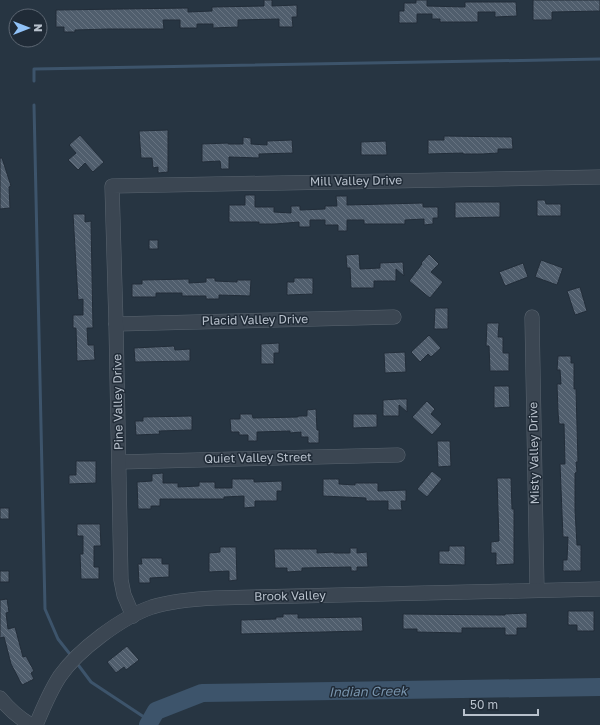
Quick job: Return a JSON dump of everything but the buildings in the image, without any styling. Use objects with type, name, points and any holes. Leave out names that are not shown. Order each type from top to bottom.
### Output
[{"type":"street","name":"Mill Valley Drive","points":[[112,186],[600,176]]},
{"type":"street","name":"Pine Valley Drive","points":[[112,186],[121,580],[124,595],[134,616]]},
{"type":"street","name":"Placid Valley Drive","points":[[116,324],[394,317]]},
{"type":"street","name":"Misty Valley Drive","points":[[532,317],[537,590]]},
{"type":"street","name":"Quiet Valley Street","points":[[119,462],[398,455]]},
{"type":"street","name":"Brook Valley","points":[[36,725],[54,686],[64,671],[86,648],[134,616],[152,607],[195,599],[215,598],[600,589]]},
{"type":"street","points":[[0,698],[7,707],[22,720],[31,725]]},
{"type":"waterway","points":[[34,81],[34,69],[600,59]]},
{"type":"waterway","points":[[34,105],[45,609],[58,639],[69,653]]},
{"type":"waterway","points":[[79,666],[91,682],[150,721]]},
{"type":"waterway","name":"Indian Creek","points":[[148,725],[156,711],[202,693],[600,687]]}]
